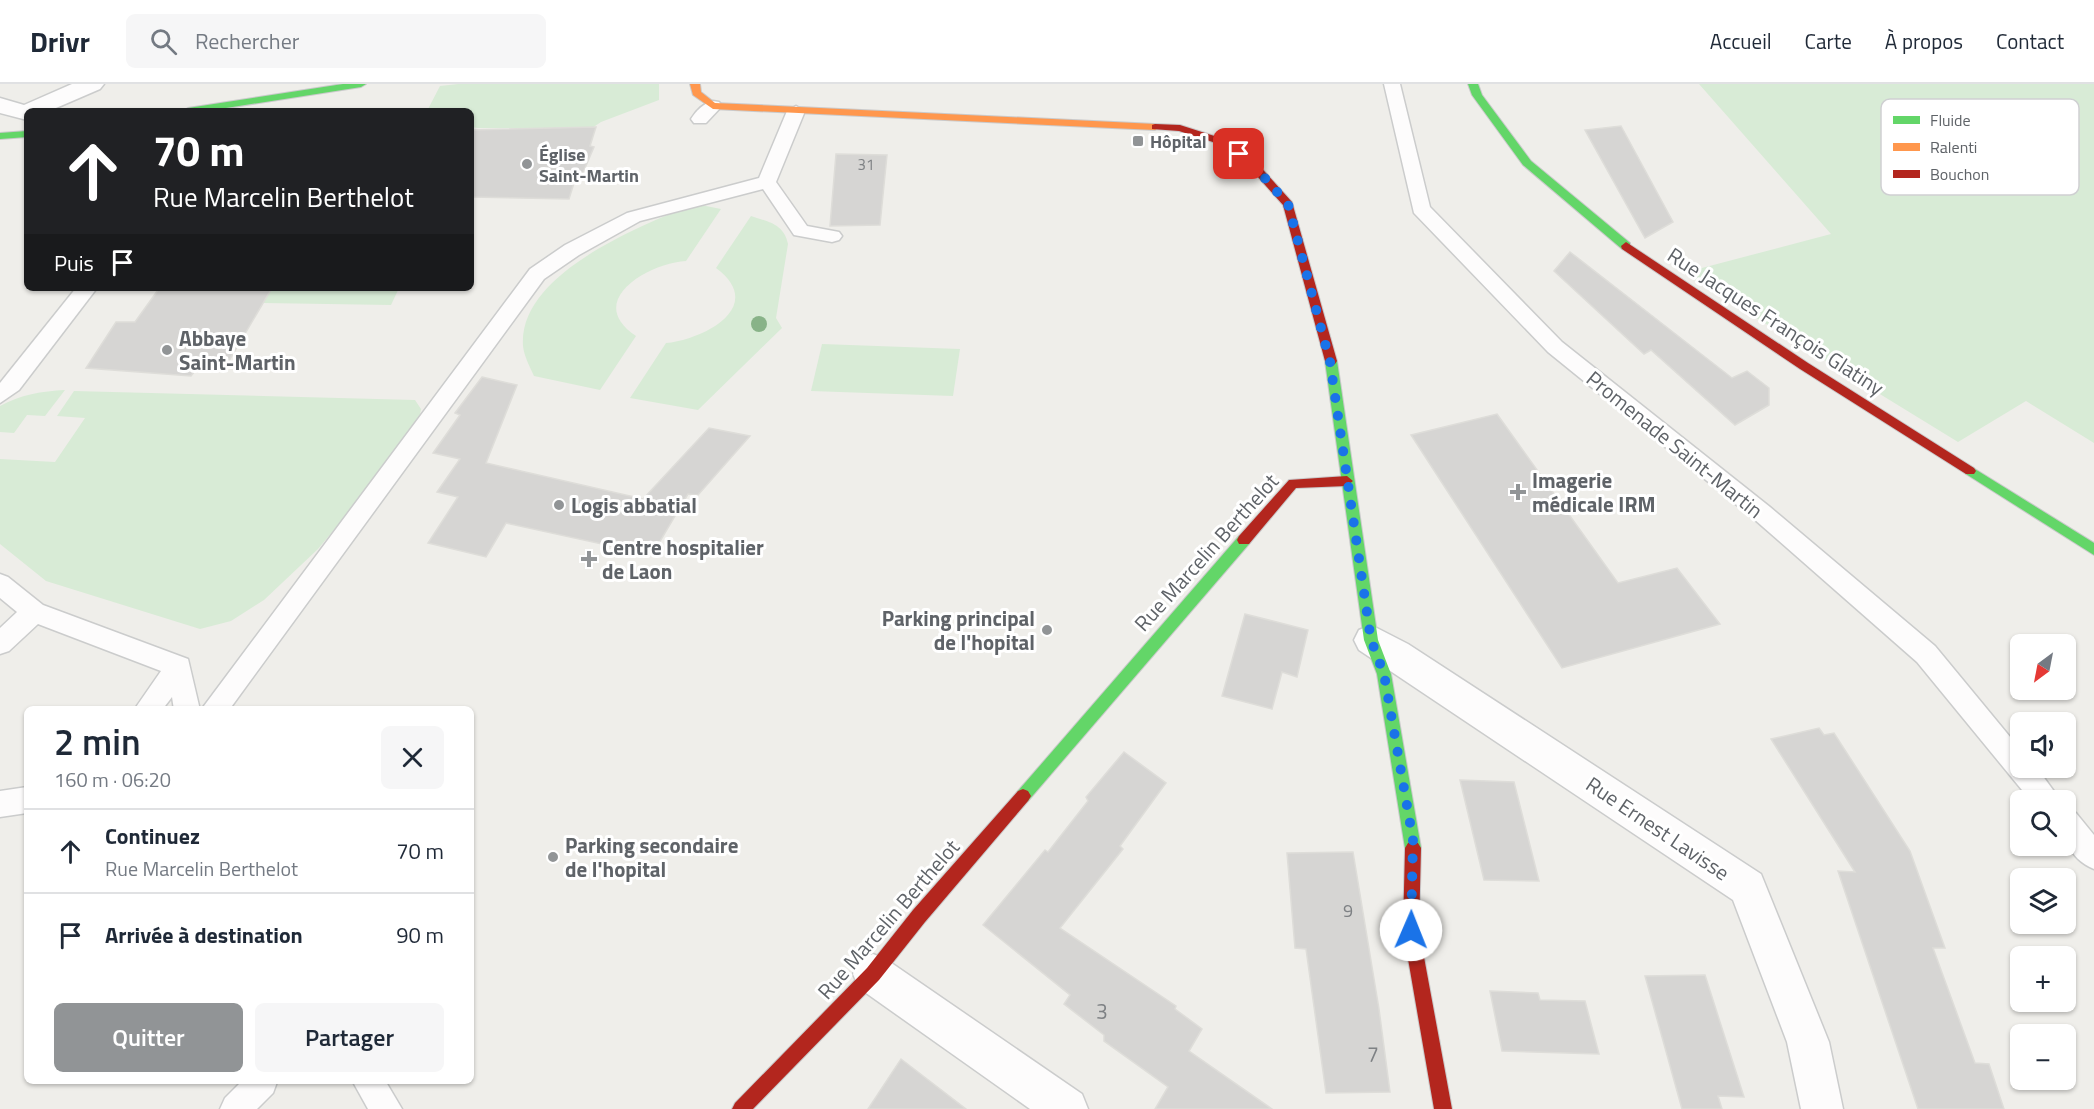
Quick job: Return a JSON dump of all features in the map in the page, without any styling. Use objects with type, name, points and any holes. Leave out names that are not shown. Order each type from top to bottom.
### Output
[{"type":"street","points":[[49,108],[92,84]]},
{"type":"street","points":[[207,108],[361,84]]},
{"type":"street","points":[[695,84],[696,93],[706,113],[749,109],[1180,128],[1226,143],[1253,165],[1288,204],[1330,362],[1371,640],[1384,674],[1413,840],[1411,930],[1443,1109]]},
{"type":"street","name":"Rue Jacques François Glatiny","points":[[1473,84],[1477,95],[1527,163],[1615,239],[1804,366],[2094,550]]},
{"type":"street","points":[[741,94],[749,109]]},
{"type":"street","points":[[0,105],[22,123]]},
{"type":"street","name":"Rue Marcelin Berthelot","points":[[741,1109],[873,974],[949,880],[1293,483],[1347,481]]},
{"type":"street","name":"Rue Ernest Lavisse","points":[[1371,640],[1396,654],[1747,887],[1808,1042],[1822,1109]]},
{"type":"street","points":[[873,974],[1067,1109]]},
{"type":"lane","name":"Promenade Saint-Martin","points":[[1392,84],[1421,209],[1555,347],[1762,513],[1926,654],[2010,755]]},
{"type":"lane","points":[[767,183],[796,111]]},
{"type":"lane","points":[[767,183],[801,231],[832,236]]},
{"type":"lane","points":[[217,706],[537,274],[572,250],[634,217],[678,203],[767,183]]},
{"type":"lane","points":[[0,394],[12,384],[85,291]]},
{"type":"lane","points":[[0,584],[34,612],[179,667]]},
{"type":"lane","points":[[0,644],[34,612]]},
{"type":"lane","points":[[150,706],[179,667]]},
{"type":"lane","points":[[179,667],[186,706]]},
{"type":"lane","name":"Promenade Saint-Martin","points":[[2029,778],[2039,790]]},
{"type":"lane","points":[[0,804],[24,800]]},
{"type":"lane","points":[[2076,834],[2094,856]]},
{"type":"lane","points":[[236,1109],[260,1084]]},
{"type":"lane","points":[[369,1084],[386,1109]]},
{"type":"green space","points":[[458,84],[659,84],[659,100],[601,122],[592,128],[478,128],[474,127],[474,108],[429,108],[440,86]]},
{"type":"green space","points":[[1699,84],[2094,84],[2094,443],[2026,401],[1958,442],[1683,273],[1831,234]]},
{"type":"green space","points":[[689,206],[721,209],[686,261],[671,263],[640,276],[627,286],[619,297],[616,310],[621,323],[636,336],[600,390],[534,376],[523,346],[527,321],[539,297],[559,276],[612,241]]},
{"type":"green space","points":[[751,216],[770,222],[779,228],[788,244],[776,318],[782,328],[698,410],[630,398],[666,343],[697,335],[712,328],[725,318],[733,307],[735,295],[730,282],[716,268]]},
{"type":"green space","points":[[270,291],[398,291],[391,305],[263,303]]},
{"type":"green space","points":[[822,344],[960,349],[953,396],[811,391]]},
{"type":"green space","points":[[65,390],[45,416],[27,415],[14,433],[0,432],[0,406],[31,394]]},
{"type":"green space","points":[[74,391],[415,400],[421,409],[418,425],[318,549],[264,600],[231,621],[200,629],[46,581],[0,544],[0,459],[55,462],[85,418],[57,416]]},
{"type":"building","points":[[1621,126],[1673,222],[1645,238],[1585,130]]},
{"type":"building","name":"Église Saint-Martin","points":[[596,127],[590,146],[594,147],[579,182],[574,183],[569,199],[474,197],[474,130]]},
{"type":"building","points":[[836,154],[887,155],[880,225],[830,226]]},
{"type":"building","points":[[1570,252],[1732,378],[1747,371],[1769,388],[1769,405],[1735,425],[1651,350],[1644,354],[1554,271]]},
{"type":"building","name":"Abbaye Saint-Martin","points":[[157,291],[270,291],[223,371],[195,371],[191,376],[86,368],[116,322],[135,322]]},
{"type":"building","points":[[482,377],[517,385],[486,463],[643,499],[709,428],[750,436],[698,495],[688,494],[652,555],[506,523],[486,557],[428,543],[458,497],[437,492],[460,459],[433,453],[460,415],[455,413]]},
{"type":"building","points":[[1497,414],[1618,583],[1677,568],[1720,624],[1562,668],[1411,435]]},
{"type":"building","points":[[1245,614],[1308,630],[1297,677],[1282,672],[1272,709],[1222,696]]},
{"type":"building","points":[[1819,728],[1824,735],[1834,733],[1910,851],[1945,948],[1933,948],[1975,1063],[1989,1064],[2004,1109],[1918,1109],[1838,871],[1855,872],[1771,739]]},
{"type":"building","points":[[1124,752],[1166,783],[1120,846],[1123,849],[1060,928],[1176,1006],[1175,1009],[1202,1029],[1189,1051],[1272,1109],[1155,1109],[1168,1087],[1104,1041],[1104,1035],[1064,1004],[1070,995],[983,925],[1045,850],[1048,852],[1088,801],[1086,797]]},
{"type":"building","points":[[1460,780],[1514,782],[1539,881],[1484,880]]},
{"type":"building","points":[[1353,852],[1390,1092],[1326,1093],[1306,949],[1295,948],[1287,853]]},
{"type":"building","points":[[1705,975],[1744,1097],[1718,1096],[1722,1109],[1682,1109],[1645,976]]},
{"type":"building","points":[[1490,991],[1538,993],[1540,1000],[1585,1001],[1599,1054],[1502,1051]]},
{"type":"building","points":[[901,1059],[966,1109],[868,1109]]},
{"type":"traffic: fast","points":[[207,108],[361,84]]},
{"type":"traffic: fast","points":[[1473,84],[1477,95],[1527,163],[1626,246]]},
{"type":"traffic: fast","points":[[0,136],[24,134]]},
{"type":"traffic: fast","points":[[1331,361],[1371,640],[1384,674],[1413,848]]},
{"type":"traffic: fast","points":[[1970,471],[2094,550]]},
{"type":"traffic: fast","points":[[1023,796],[1244,540]]},
{"type":"traffic: slow","points":[[695,84],[696,93],[713,106],[1155,127]]},
{"type":"traffic: jam","points":[[1155,127],[1180,128],[1226,143],[1253,165],[1288,204],[1331,361]]},
{"type":"traffic: jam","points":[[1626,246],[1804,366],[1970,471]]},
{"type":"traffic: jam","points":[[1244,540],[1293,483],[1347,481]]},
{"type":"traffic: jam","points":[[741,1109],[873,974],[919,916],[1023,796]]},
{"type":"traffic: jam","points":[[1413,848],[1411,930],[1443,1109]]},
{"type":"place","name":"Hôpital","points":[[1138,141]]},
{"type":"place","name":"Église Saint-Martin","points":[[527,164]]},
{"type":"place","name":"Abbaye Saint-Martin","points":[[167,350]]},
{"type":"place","name":"Imagerie médicale IRM","points":[[1518,492]]},
{"type":"place","name":"Logis abbatial","points":[[559,505]]},
{"type":"place","name":"Centre hospitalier de Laon","points":[[589,559]]},
{"type":"place","name":"Parking principal de l'hopital","points":[[1047,630]]},
{"type":"place","name":"Parking secondaire de l'hopital","points":[[553,857]]},
{"type":"route","points":[[1239,154],[1253,165],[1288,204],[1330,362],[1337,396],[1347,481],[1371,640],[1384,674],[1413,840],[1411,930]]}]
